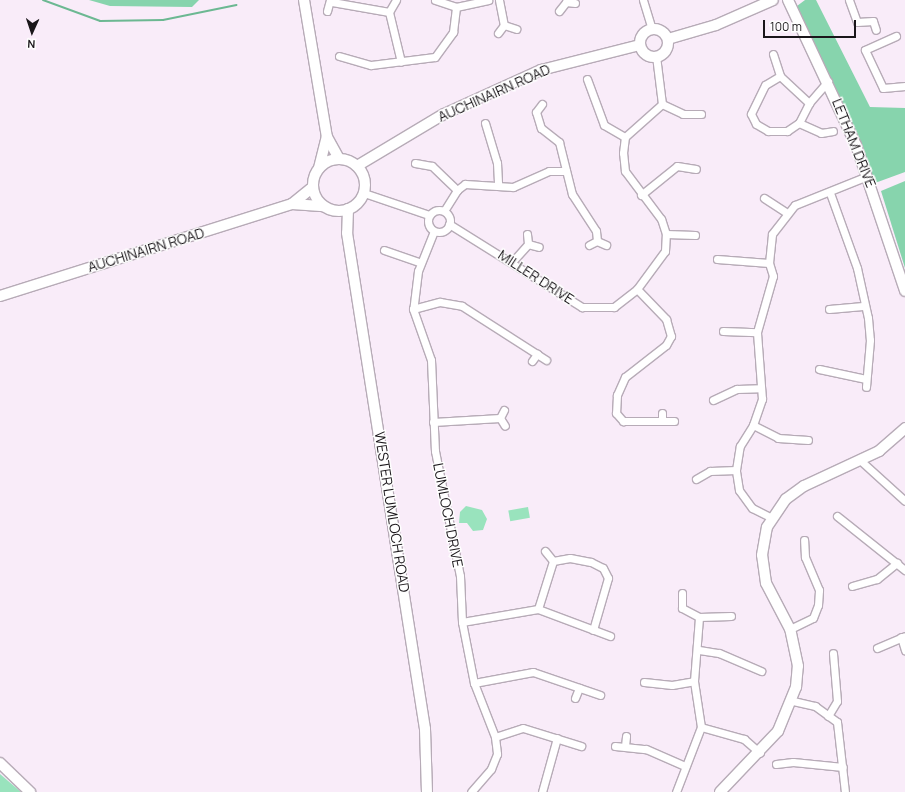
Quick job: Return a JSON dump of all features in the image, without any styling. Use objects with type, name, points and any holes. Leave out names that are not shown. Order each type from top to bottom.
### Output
[{"type":"street","points":[[292,204],[324,206],[337,211],[348,209],[364,193],[364,179],[357,166],[339,158],[327,137],[304,0]]},
{"type":"street","points":[[396,0],[389,12],[401,62]]},
{"type":"street","points":[[435,0],[456,7],[488,0]]},
{"type":"street","points":[[498,33],[504,25],[499,0]]},
{"type":"street","points":[[643,0],[652,29]]},
{"type":"street","points":[[668,39],[716,26],[773,0]]},
{"type":"street","name":"LETHAM DRIVE","points":[[788,0],[828,80],[867,176],[905,291]]},
{"type":"street","points":[[849,0],[857,22],[873,21],[876,30]]},
{"type":"street","points":[[328,11],[331,1],[389,12]]},
{"type":"street","points":[[559,11],[565,1],[575,2]]},
{"type":"street","points":[[339,56],[371,65],[435,57],[452,32],[456,7]]},
{"type":"street","points":[[504,25],[516,29]]},
{"type":"street","points":[[652,29],[665,34],[668,39],[667,47],[656,56],[643,52],[640,45],[645,32],[652,29]]},
{"type":"street","points":[[896,36],[865,50],[883,88],[905,86]]},
{"type":"street","name":"AUCHINAIRN ROAD","points":[[357,166],[444,114],[541,70],[640,45]]},
{"type":"street","points":[[773,54],[780,76],[809,103]]},
{"type":"street","points":[[656,56],[662,104]]},
{"type":"street","points":[[780,76],[765,85],[751,114],[756,124],[768,131],[787,131],[799,123],[809,103],[828,80]]},
{"type":"street","points":[[587,79],[604,125],[625,137],[662,104]]},
{"type":"street","points":[[542,104],[536,112],[541,128],[559,142],[572,194],[596,231],[597,241]]},
{"type":"street","points":[[662,104],[683,114],[701,114]]},
{"type":"street","points":[[485,123],[497,163],[498,185]]},
{"type":"street","points":[[799,123],[821,133],[833,131]]},
{"type":"street","points":[[292,204],[313,187],[327,137]]},
{"type":"street","name":"MILLER DRIVE","points":[[449,224],[582,307],[614,307],[637,289],[665,251],[666,234],[661,218],[641,194],[625,171],[625,137]]},
{"type":"street","points":[[319,168],[339,158]]},
{"type":"street","points":[[415,163],[432,166],[457,190]]},
{"type":"street","points":[[641,194],[677,166],[696,169]]},
{"type":"street","points":[[444,211],[457,190],[476,182],[514,187],[549,171],[566,171]]},
{"type":"street","points":[[772,518],[752,508],[739,490],[736,470],[740,446],[753,425],[762,399],[757,332],[773,276],[769,263],[772,234],[787,213],[809,198],[830,193],[867,176]]},
{"type":"street","points":[[313,187],[324,206]]},
{"type":"street","points":[[364,193],[429,215]]},
{"type":"street","points":[[819,369],[866,383],[870,340],[857,268],[830,193]]},
{"type":"street","points":[[764,198],[787,213]]},
{"type":"street","name":"AUCHINAIRN ROAD","points":[[0,296],[292,204]]},
{"type":"street","name":"WESTER LUMLOCH ROAD","points":[[348,209],[347,233],[425,729],[427,792]]},
{"type":"street","points":[[429,215],[435,210],[444,211]]},
{"type":"street","name":"WESTER LUMLOCH ROAD","points":[[337,211],[347,233]]},
{"type":"street","points":[[429,215],[434,231],[444,230],[449,224],[444,211]]},
{"type":"street","name":"LUMLOCH DRIVE","points":[[434,231],[421,263],[414,289],[413,309],[431,360],[433,422],[446,520],[460,576],[462,622],[474,683],[495,737],[494,764],[471,792]]},
{"type":"street","points":[[526,234],[528,244]]},
{"type":"street","points":[[666,234],[696,235]]},
{"type":"street","points":[[597,241],[606,245]]},
{"type":"street","points":[[589,245],[597,241]]},
{"type":"street","points":[[512,262],[528,244]]},
{"type":"street","points":[[528,244],[539,247]]},
{"type":"street","points":[[384,250],[421,263]]},
{"type":"street","points":[[396,263],[399,255]]},
{"type":"street","points":[[717,260],[769,263]]},
{"type":"street","points":[[637,289],[666,319],[671,336],[666,345],[625,377],[617,395],[616,413],[623,421],[674,422]]},
{"type":"street","points":[[413,309],[440,302],[462,306],[546,360]]},
{"type":"street","points":[[829,310],[863,306]]},
{"type":"street","points":[[723,331],[757,332]]},
{"type":"street","points":[[532,361],[537,354]]},
{"type":"street","points":[[713,400],[737,389],[760,388]]},
{"type":"street","points":[[500,418],[504,410]]},
{"type":"street","points":[[662,413],[662,421]]},
{"type":"street","points":[[433,422],[500,418]]},
{"type":"street","points":[[500,418],[505,426]]},
{"type":"street","points":[[753,425],[778,438],[808,440]]},
{"type":"street","points":[[720,792],[760,753],[778,731],[793,701],[798,666],[790,629],[766,583],[762,555],[772,518],[786,499],[804,486],[861,461],[890,443],[905,428]]},
{"type":"street","points":[[861,461],[905,501]]},
{"type":"street","points":[[696,478],[710,471],[736,470]]},
{"type":"street","points":[[837,516],[905,570]]},
{"type":"street","points":[[790,629],[813,618],[818,605],[819,590],[805,557],[804,540]]},
{"type":"street","points":[[545,551],[553,560]]},
{"type":"street","points":[[553,560],[578,559],[603,568],[608,578],[607,588],[593,630]]},
{"type":"street","points":[[538,609],[553,560]]},
{"type":"street","points":[[852,586],[876,580],[897,563]]},
{"type":"street","points":[[682,593],[682,608],[699,617],[731,616]]},
{"type":"street","points":[[462,622],[538,609],[610,636]]},
{"type":"street","points":[[676,792],[701,727],[694,681],[699,650],[699,617]]},
{"type":"street","points":[[877,648],[903,636],[905,650]]},
{"type":"street","points":[[699,650],[719,653],[761,671]]},
{"type":"street","points":[[828,716],[837,701],[833,653]]},
{"type":"street","points":[[474,683],[533,672],[600,695]]},
{"type":"street","points":[[644,682],[672,685],[694,681]]},
{"type":"street","points":[[575,698],[579,688]]},
{"type":"street","points":[[793,701],[815,706],[836,722],[843,767],[845,792]]},
{"type":"street","points":[[701,727],[744,739],[760,753]]},
{"type":"street","points":[[495,737],[523,728],[580,746]]},
{"type":"street","points":[[625,746],[626,736]]},
{"type":"street","points":[[543,792],[557,738]]},
{"type":"street","points":[[615,746],[646,749],[685,766]]},
{"type":"street","points":[[776,764],[793,762],[843,767]]},
{"type":"street","points":[[0,763],[30,792]]},
{"type":"green space","points":[[89,0],[199,0],[192,7],[110,6]]},
{"type":"green space","points":[[805,0],[816,0],[870,107],[905,108],[905,172],[875,183],[797,6]]},
{"type":"green space","points":[[905,181],[905,268],[881,191]]},
{"type":"green space","points":[[466,506],[482,510],[487,519],[483,530],[473,531],[467,523],[459,523],[460,512]]},
{"type":"green space","points":[[528,507],[530,518],[510,521],[508,510]]},
{"type":"green space","points":[[0,774],[21,792],[0,792]]},
{"type":"waterway","points":[[43,0],[100,21],[163,20],[236,5]]}]
